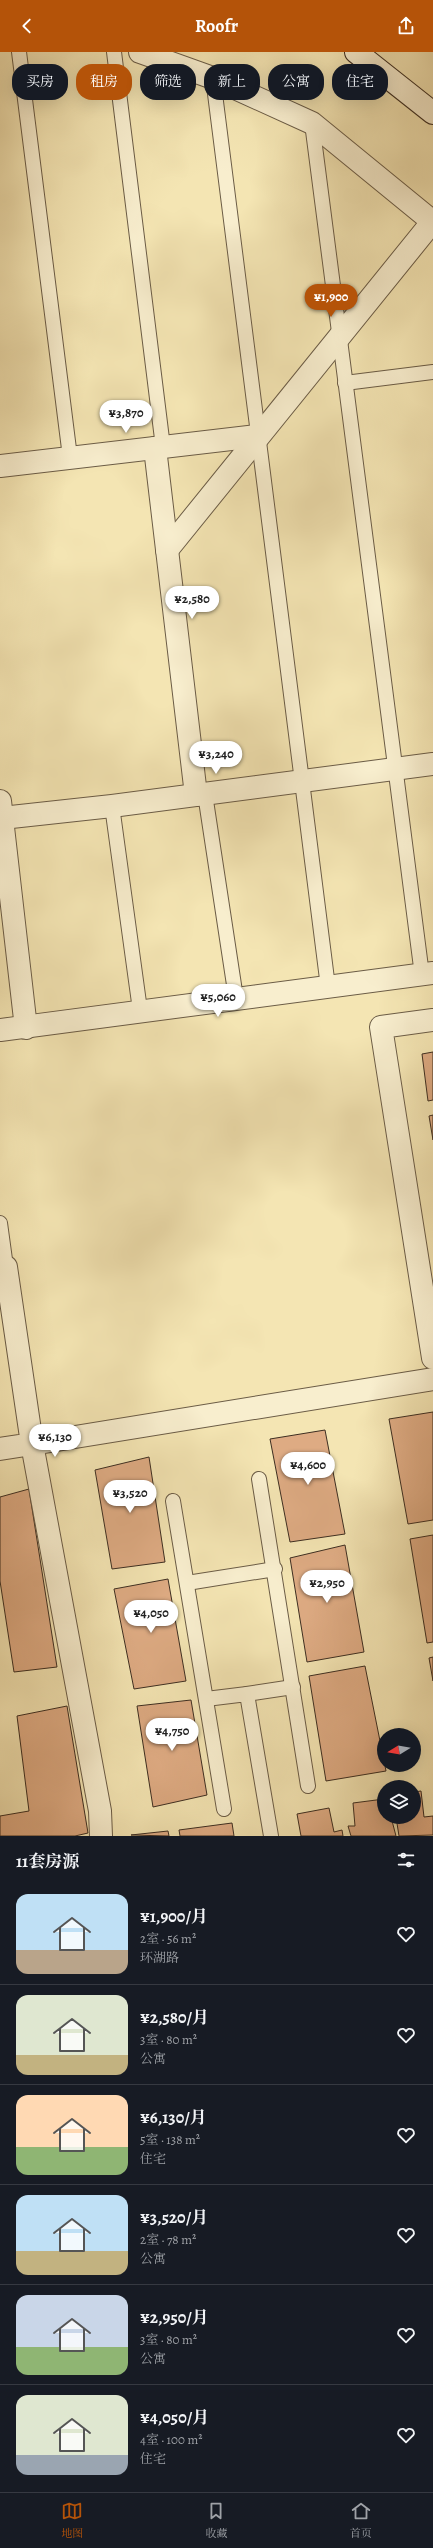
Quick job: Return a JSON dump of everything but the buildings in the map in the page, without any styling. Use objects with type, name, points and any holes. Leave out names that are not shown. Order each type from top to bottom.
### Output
[{"type":"street","points":[[140,52],[204,75]]},
{"type":"street","points":[[356,52],[433,113]]},
{"type":"street","points":[[167,550],[257,436],[433,222],[312,123],[260,99]]},
{"type":"street","points":[[0,466],[257,436]]},
{"type":"street","points":[[159,447],[167,550],[201,795]]},
{"type":"street","points":[[26,1028],[1,809],[112,806],[433,764]]},
{"type":"street","points":[[0,1030],[26,1028],[140,1010],[427,974]]},
{"type":"street","points":[[433,1020],[381,1027],[433,1358]]},
{"type":"street","points":[[3,1268],[32,1444],[100,1811],[101,1836]]},
{"type":"street","points":[[0,1449],[433,1379]]},
{"type":"lane","points":[[19,52],[70,457]]},
{"type":"lane","points":[[114,52],[159,447]]},
{"type":"lane","points":[[216,100],[257,436],[328,987]]},
{"type":"lane","points":[[312,123],[395,769],[427,974]]},
{"type":"lane","points":[[345,383],[433,372]]},
{"type":"lane","points":[[201,795],[236,998]]},
{"type":"lane","points":[[112,806],[140,1010]]},
{"type":"lane","points":[[0,1223],[3,1268]]},
{"type":"lane","points":[[260,1480],[308,1786]]},
{"type":"lane","points":[[173,1501],[224,1809]]},
{"type":"lane","points":[[187,1583],[275,1569]]},
{"type":"lane","points":[[206,1699],[293,1687]]},
{"type":"lane","points":[[247,1694],[270,1836]]}]
